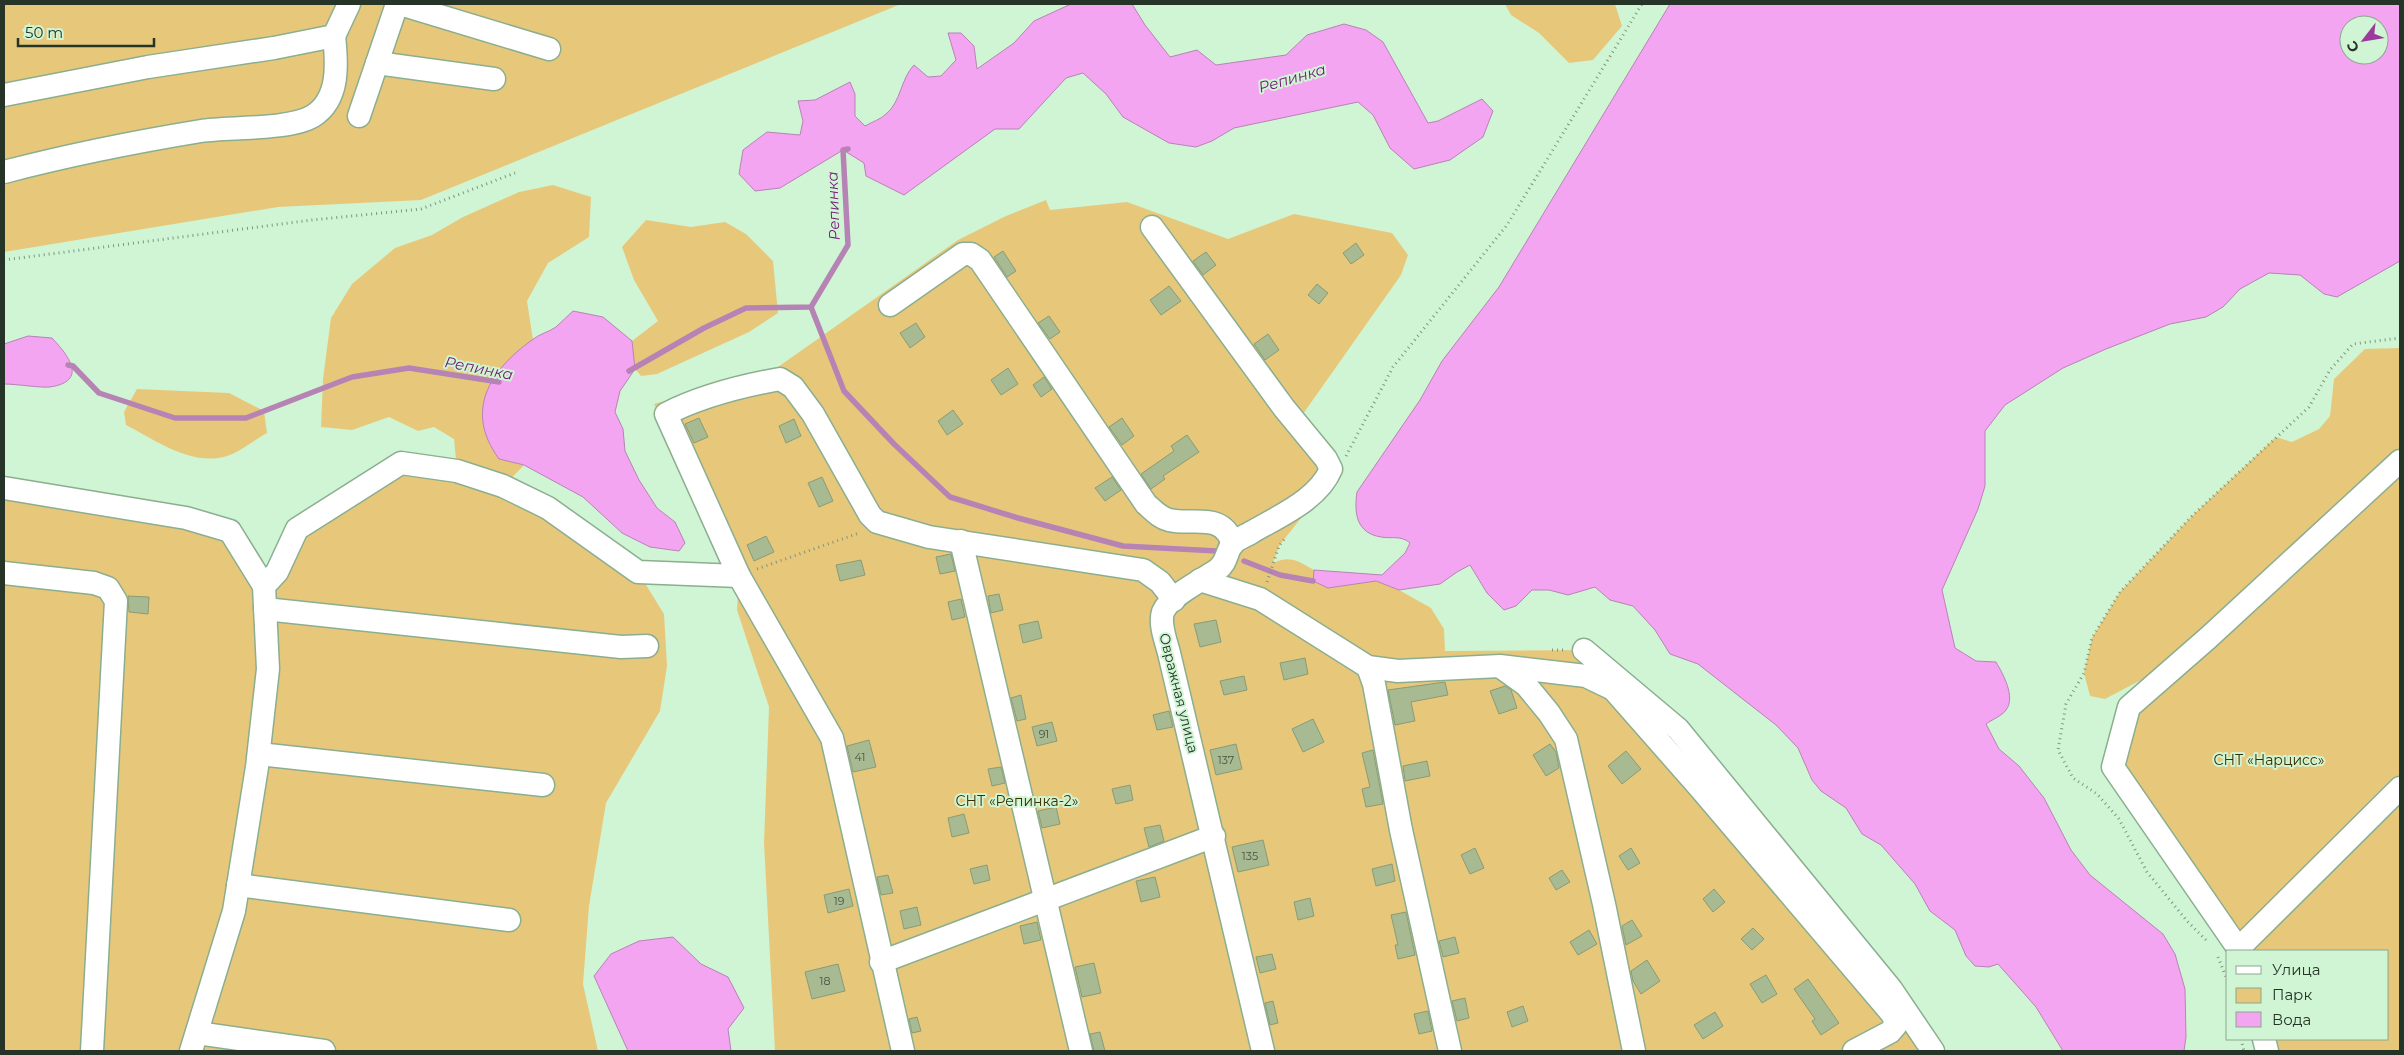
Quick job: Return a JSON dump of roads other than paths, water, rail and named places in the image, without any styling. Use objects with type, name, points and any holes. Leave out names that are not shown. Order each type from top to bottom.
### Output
[{"type":"street","points":[[4,172],[81,152],[203,131],[285,124],[312,116],[325,106],[334,86],[337,66],[334,36],[349,4]]},
{"type":"street","points":[[359,116],[399,4],[549,49]]},
{"type":"street","points":[[4,95],[148,67],[274,48],[334,36]]},
{"type":"street","points":[[377,63],[494,79]]},
{"type":"street","points":[[890,305],[963,254],[971,254],[980,260],[1146,504],[1167,520],[1212,522],[1222,526],[1230,534],[1232,544],[1301,503],[1329,474],[1330,466],[1284,408],[1152,227]]},
{"type":"street","points":[[903,1051],[881,962],[832,738],[739,576],[666,414],[682,405],[754,384],[780,379],[793,387],[813,414],[870,515],[877,522],[929,537],[1143,570],[1160,582],[1174,600]]},
{"type":"street","points":[[2400,461],[2208,638],[2129,707],[2113,767],[2239,950],[2400,788]]},
{"type":"street","points":[[264,586],[277,572],[297,529],[401,463],[457,471],[503,486],[548,508],[638,572],[739,576]]},
{"type":"street","points":[[4,488],[186,518],[230,531],[264,586],[268,669],[259,754],[234,912],[194,1042],[324,1051]]},
{"type":"street","points":[[961,541],[1081,1051]]},
{"type":"street","name":"Овражная улица","points":[[1232,544],[1227,559],[1218,569],[1174,600],[1164,612],[1163,625],[1263,1051]]},
{"type":"street","points":[[4,573],[94,583],[108,588],[116,601],[92,1051]]},
{"type":"street","points":[[1200,580],[1260,599],[1368,667],[1398,671],[1500,666],[1586,676],[1613,689],[1893,1015],[1896,1025],[1890,1032],[1854,1051]]},
{"type":"street","points":[[265,609],[620,647],[647,646]]},
{"type":"street","points":[[1584,650],[1678,729],[1891,989],[1933,1051]]},
{"type":"street","points":[[1500,666],[1526,685],[1549,713],[1566,740],[1602,894],[1634,1051]]},
{"type":"street","points":[[1368,667],[1374,684],[1401,830],[1450,1051]]},
{"type":"street","points":[[259,754],[543,785]]},
{"type":"street","points":[[881,962],[1047,901],[1214,836]]},
{"type":"street","points":[[238,885],[509,920]]},
{"type":"water","points":[[1071,4],[1132,4],[1145,25],[1170,57],[1197,50],[1216,65],[1286,55],[1307,35],[1344,24],[1366,30],[1383,42],[1428,123],[1438,121],[1482,99],[1493,111],[1483,137],[1450,160],[1414,169],[1390,148],[1373,115],[1358,102],[1234,128],[1212,141],[1196,147],[1169,143],[1123,117],[1106,94],[1083,73],[1066,78],[1019,129],[995,129],[904,195],[866,176],[864,163],[843,150],[780,188],[755,191],[739,174],[743,150],[767,132],[800,135],[803,121],[798,101],[815,100],[850,82],[855,94],[855,116],[865,126],[882,117],[891,109],[906,76],[914,65],[928,77],[941,76],[956,60],[948,33],[961,33],[974,46],[977,69],[1014,43],[1034,21]]},
{"type":"water","points":[[1670,4],[2400,4],[2400,261],[2337,297],[2324,294],[2300,275],[2269,273],[2240,289],[2223,307],[2206,317],[2170,324],[2106,349],[2063,368],[2005,405],[1985,431],[1985,486],[1978,509],[1942,590],[1955,648],[1976,661],[1996,662],[2007,686],[2010,699],[2009,705],[2002,714],[1986,724],[1999,749],[2019,766],[2044,798],[2071,850],[2090,875],[2163,934],[2175,954],[2185,989],[2186,1037],[2184,1051],[2063,1051],[2036,1007],[1998,964],[1989,967],[1975,966],[1966,956],[1955,930],[1930,911],[1915,884],[1881,845],[1862,834],[1846,808],[1821,791],[1812,780],[1798,748],[1776,725],[1698,664],[1670,654],[1655,630],[1633,606],[1610,600],[1595,587],[1568,595],[1549,590],[1532,590],[1516,606],[1504,610],[1487,593],[1470,565],[1440,584],[1399,590],[1376,581],[1328,588],[1313,581],[1314,570],[1382,575],[1405,553],[1410,543],[1407,541],[1400,538],[1385,538],[1373,535],[1362,527],[1358,521],[1356,507],[1357,492],[1420,400],[1442,361],[1499,287]]},
{"type":"water","points":[[573,311],[603,317],[632,341],[635,369],[620,391],[615,412],[623,429],[625,451],[639,480],[657,508],[675,522],[685,543],[679,551],[650,547],[622,533],[583,497],[524,465],[499,459],[489,441],[483,425],[483,408],[486,393],[493,379],[517,352],[535,338],[556,327]]},
{"type":"water","points":[[28,336],[52,338],[69,359],[72,373],[69,379],[62,384],[50,387],[4,384],[4,344]]},
{"type":"water","points":[[673,937],[701,964],[728,977],[744,1008],[728,1029],[731,1051],[628,1051],[594,976],[611,954],[639,941]]},
{"type":"waterway","name":"Репинка","points":[[629,371],[704,328],[746,308],[811,307],[848,245],[843,150],[848,149]]},
{"type":"waterway","points":[[811,307],[844,391],[894,444],[950,497],[1018,518],[1123,546],[1217,551]]},
{"type":"waterway","name":"Репинка","points":[[68,365],[73,366],[99,393],[175,418],[246,418],[352,377],[409,368],[499,382]]},
{"type":"waterway","points":[[1244,561],[1280,575],[1313,581]]},
{"type":"park label","name":"СНТ «Нарцисс»","points":[[2269,760]]},
{"type":"park label","name":"СНТ «Репинка-2»","points":[[1017,801]]}]
